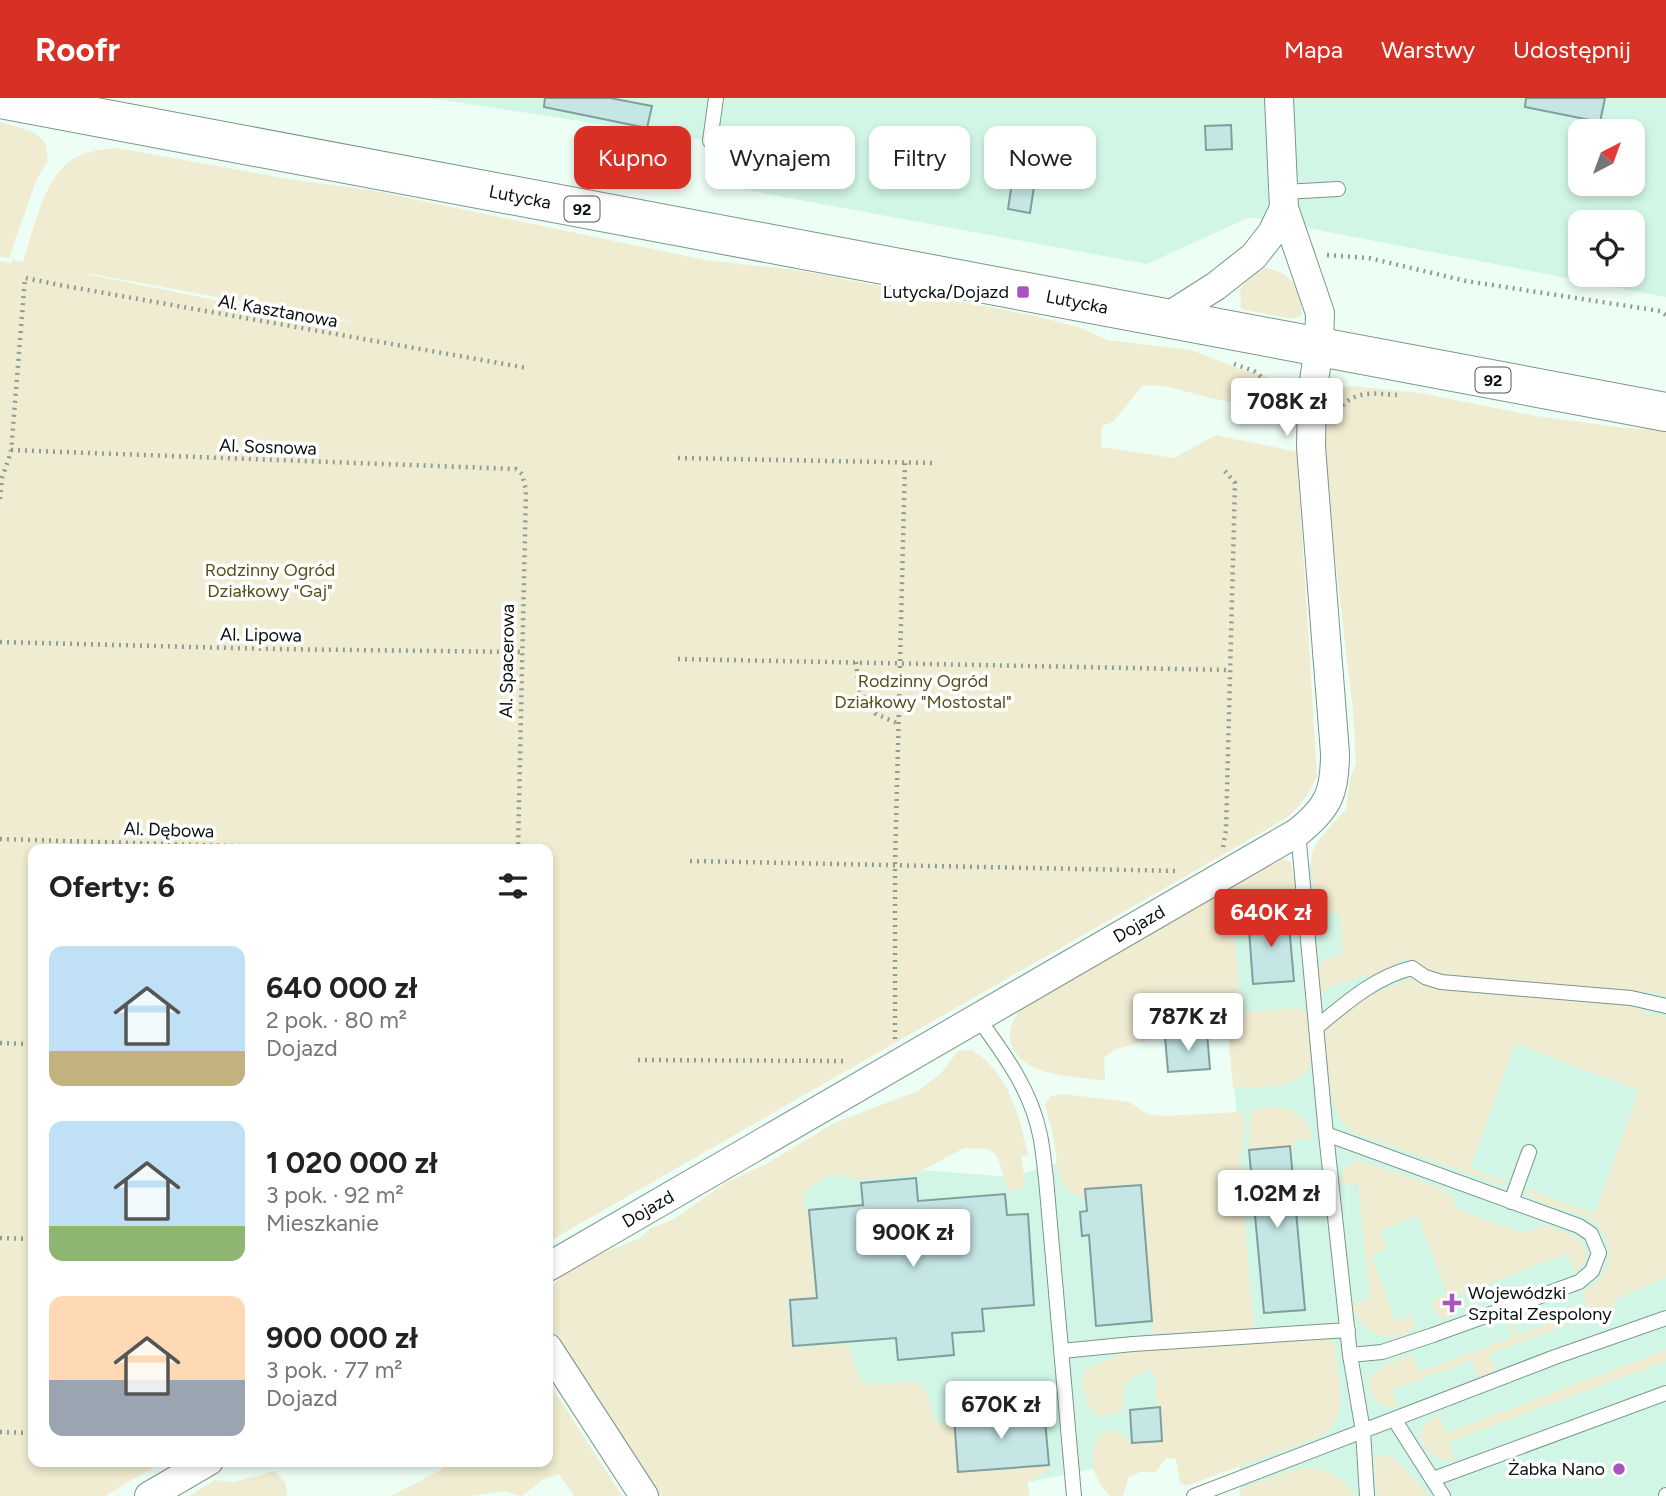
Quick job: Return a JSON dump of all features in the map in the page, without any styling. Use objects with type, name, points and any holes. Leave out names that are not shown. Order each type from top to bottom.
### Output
[{"type":"main road","name":"Lutycka","points":[[0,99],[1666,412]]},
{"type":"street","points":[[1279,98],[1284,200],[1320,313],[1319,348]]},
{"type":"street","points":[[1164,318],[1216,286],[1254,256],[1272,233],[1284,200]]},
{"type":"street","name":"Dojazd","points":[[553,1264],[900,1047],[978,1018],[1298,832],[1315,817],[1329,799],[1335,778],[1311,447],[1312,393],[1319,348]]},
{"type":"street","points":[[553,1356],[645,1496]]},
{"type":"street","points":[[149,1496],[199,1467]]},
{"type":"lane","points":[[712,126],[716,98]]},
{"type":"lane","points":[[1284,200],[1338,189]]},
{"type":"lane","points":[[1298,832],[1326,1135],[1350,1355],[1363,1431],[1367,1496]]},
{"type":"lane","points":[[1318,1026],[1350,999],[1383,978],[1412,968],[1425,977],[1441,982],[1631,998],[1666,1006]]},
{"type":"lane","points":[[978,1018],[1021,1082],[1040,1133],[1074,1496]]},
{"type":"lane","points":[[1326,1135],[1588,1231],[1599,1253],[1597,1263],[1589,1275],[1578,1282],[1382,1352],[1350,1355]]},
{"type":"lane","points":[[1511,1202],[1529,1152]]},
{"type":"lane","points":[[1194,1496],[1222,1491],[1363,1431],[1555,1357],[1666,1318]]},
{"type":"lane","points":[[1062,1351],[1348,1330]]},
{"type":"lane","points":[[1433,1479],[1666,1393]]},
{"type":"lane","points":[[1394,1419],[1443,1496]]},
{"type":"path","points":[[1300,253],[1369,258],[1466,281],[1660,311],[1666,315]]},
{"type":"path","name":"Al. Kasztanowa","points":[[11,450],[25,278],[527,368]]},
{"type":"path","points":[[1232,363],[1254,371],[1291,401],[1331,418],[1352,397],[1374,393],[1401,395]]},
{"type":"path","points":[[0,499],[2,478],[11,450]]},
{"type":"path","name":"Al. Sosnowa","points":[[11,450],[516,469],[523,474]]},
{"type":"path","points":[[678,458],[933,463]]},
{"type":"path","points":[[884,1040],[900,1047],[895,865],[905,463]]},
{"type":"path","points":[[1213,852],[1224,846],[1227,830],[1235,483],[1225,471]]},
{"type":"path","name":"Al. Spacerowa","points":[[518,844],[526,490],[523,474]]},
{"type":"path","name":"Al. Lipowa","points":[[0,642],[521,652]]},
{"type":"path","points":[[678,659],[1229,670]]},
{"type":"path","points":[[856,662],[859,689],[876,715],[899,724]]},
{"type":"path","name":"Al. Dębowa","points":[[0,839],[168,844]]},
{"type":"path","points":[[690,861],[1180,871]]},
{"type":"path","points":[[0,1043],[28,1044]]},
{"type":"path","points":[[638,1060],[845,1062],[854,1057]]},
{"type":"path","points":[[0,1238],[28,1239]]},
{"type":"path","points":[[0,1432],[28,1433]]},
{"type":"shaded area","points":[[429,98],[1666,98],[1666,297],[1614,287],[1645,287],[1645,210],[1568,210],[1568,278],[1250,217],[1147,264],[741,189],[855,189],[855,126],[705,126],[705,140],[691,138],[691,126],[612,126]]},
{"type":"shaded area","name":"Wojewódzki Szpital Zespolony","points":[[1365,826],[1666,956],[1666,1496],[1240,1496],[1237,1115],[1217,928]]},
{"type":"shaded area","points":[[1133,1141],[1208,1145],[1222,1443],[1009,1486],[767,1413],[748,1214],[843,1164],[1011,1177]]},
{"type":"green space","points":[[0,122],[33,132],[45,142],[48,160],[36,181],[9,258],[0,257]]},
{"type":"green space","points":[[116,148],[289,179],[370,190],[705,260],[797,270],[1036,316],[1081,328],[1107,340],[1191,350],[1267,376],[1285,389],[1285,407],[1264,407],[1165,387],[1142,386],[1113,422],[1102,426],[1101,447],[1174,458],[1216,435],[1297,452],[1317,776],[1311,789],[1300,805],[1285,819],[553,1239],[553,844],[28,844],[28,1467],[154,1467],[105,1496],[0,1496],[0,261],[23,262],[40,208],[52,181],[69,162],[91,152]],"holes":[[[87,273],[362,324],[274,312],[86,274]]]},
{"type":"green space","points":[[1264,268],[1281,273],[1293,282],[1302,315],[1293,319],[1241,309],[1240,289]]},
{"type":"green space","points":[[1351,386],[1420,393],[1536,416],[1624,428],[1666,429],[1666,996],[1655,992],[1465,979],[1434,972],[1406,956],[1386,970],[1342,983],[1321,993],[1318,970],[1325,959],[1343,953],[1340,914],[1326,912],[1315,905],[1311,860],[1320,838],[1346,809],[1350,779],[1356,763],[1353,711],[1324,462],[1327,425],[1334,398],[1338,389]]},
{"type":"green space","points":[[1277,857],[1291,862],[1298,902],[1295,911],[1248,916],[1233,922],[1241,1012],[1300,1008],[1309,1015],[1314,1055],[1307,1070],[1300,1077],[1267,1087],[1233,1088],[1227,1021],[1153,1026],[1153,1038],[1114,1050],[1104,1058],[1105,1081],[1050,1073],[1037,1069],[1018,1056],[1010,1038],[1011,1028],[1024,1006]]},
{"type":"green space","points":[[1411,979],[1437,988],[1627,1003],[1644,1006],[1644,1012],[1666,1017],[1666,1277],[1614,1300],[1616,1306],[1490,1354],[1495,1371],[1478,1377],[1472,1360],[1392,1390],[1398,1407],[1392,1407],[1380,1404],[1371,1391],[1370,1378],[1382,1366],[1412,1355],[1419,1372],[1513,1337],[1508,1319],[1511,1318],[1518,1335],[1588,1309],[1582,1292],[1599,1279],[1608,1260],[1607,1241],[1600,1227],[1575,1213],[1546,1204],[1524,1188],[1595,1214],[1639,1090],[1515,1044],[1470,1168],[1509,1183],[1504,1186],[1352,1132],[1343,1123],[1333,1100],[1325,1032],[1364,1000]]},
{"type":"green space","points":[[972,1050],[985,1059],[1004,1083],[1021,1125],[1028,1155],[1021,1156],[1026,1187],[1008,1192],[997,1156],[989,1149],[964,1148],[914,1175],[860,1180],[845,1175],[830,1175],[808,1188],[802,1203],[808,1211],[815,1297],[787,1301],[792,1348],[849,1344],[858,1376],[863,1380],[877,1384],[918,1384],[925,1391],[939,1427],[946,1423],[950,1416],[954,1416],[958,1472],[1049,1465],[1047,1471],[1027,1483],[1030,1496],[658,1496],[554,1335],[553,1286],[563,1274],[578,1263],[640,1238],[651,1228],[674,1219],[727,1182],[766,1164],[834,1123],[918,1091],[941,1073],[958,1051]]},
{"type":"green space","points":[[1063,1094],[1129,1102],[1147,1114],[1163,1116],[1240,1112],[1244,1117],[1245,1131],[1240,1163],[1254,1330],[1153,1334],[1141,1185],[1085,1189],[1086,1199],[1067,1188],[1059,1174],[1045,1104],[1051,1096]]},
{"type":"green space","points":[[1274,1106],[1299,1115],[1312,1138],[1293,1141],[1294,1152],[1291,1153],[1290,1146],[1249,1150],[1250,1113],[1252,1110]]},
{"type":"green space","points":[[1359,1160],[1444,1189],[1451,1195],[1456,1207],[1464,1212],[1523,1233],[1542,1226],[1577,1237],[1586,1248],[1585,1263],[1574,1271],[1567,1254],[1444,1300],[1449,1318],[1442,1317],[1435,1311],[1431,1301],[1447,1293],[1418,1216],[1381,1230],[1387,1248],[1371,1255],[1395,1321],[1413,1316],[1414,1326],[1400,1336],[1376,1334],[1364,1325],[1352,1303],[1370,1300],[1358,1184],[1342,1185],[1340,1179],[1345,1167]]},
{"type":"green space","points":[[1327,1338],[1334,1343],[1340,1405],[1337,1417],[1322,1436],[1186,1486],[1180,1482],[1176,1459],[1166,1458],[1155,1473],[1142,1471],[1129,1477],[1123,1496],[1110,1496],[1099,1481],[1093,1467],[1093,1452],[1099,1434],[1116,1430],[1132,1443],[1162,1441],[1160,1407],[1156,1400],[1156,1376],[1149,1369],[1125,1384],[1122,1411],[1098,1418],[1086,1400],[1081,1378],[1086,1370],[1136,1349]]},
{"type":"green space","points":[[1666,1350],[1666,1361],[1449,1442],[1455,1460],[1435,1456],[1423,1444],[1423,1429],[1428,1422],[1439,1416],[1446,1433]]},
{"type":"green space","points":[[553,1389],[622,1496],[574,1496],[559,1474],[542,1480],[522,1496],[504,1491],[471,1496],[391,1496],[443,1469],[553,1467]]},
{"type":"green space","points":[[1383,1454],[1395,1459],[1429,1496],[1377,1496],[1374,1460]]},
{"type":"green space","points":[[1292,1470],[1323,1470],[1336,1476],[1347,1484],[1355,1496],[1241,1496],[1239,1490]]},
{"type":"green space","points":[[275,1471],[286,1484],[287,1496],[189,1496],[215,1480],[234,1482]]},
{"type":"building","points":[[545,98],[610,98],[652,106],[647,126],[544,107]]},
{"type":"building","points":[[1526,98],[1605,98],[1601,119],[1585,119],[1525,107]]},
{"type":"building","points":[[1231,125],[1232,149],[1206,150],[1205,126]]},
{"type":"building","points":[[1011,189],[1034,189],[1030,213],[1008,209]]},
{"type":"building","points":[[1288,914],[1294,981],[1253,984],[1248,916]]},
{"type":"building","points":[[1207,1033],[1210,1069],[1168,1072],[1165,1037]]},
{"type":"building","points":[[1290,1146],[1305,1310],[1264,1313],[1249,1150]]},
{"type":"building","points":[[916,1178],[918,1201],[1005,1194],[1007,1215],[1028,1214],[1034,1305],[982,1309],[984,1331],[952,1333],[954,1355],[898,1360],[896,1338],[793,1346],[790,1300],[817,1298],[809,1210],[863,1205],[861,1183]]},
{"type":"building","points":[[1141,1185],[1152,1321],[1096,1326],[1089,1235],[1082,1236],[1080,1212],[1087,1211],[1085,1189]]},
{"type":"building","points":[[1160,1407],[1162,1441],[1132,1443],[1130,1410]]},
{"type":"building","points":[[1044,1409],[1049,1465],[958,1472],[954,1416]]},
{"type":"place","name":"Lutycka/Dojazd","points":[[1023,292]]},
{"type":"place","name":"Wojewódzki Szpital Zespolony","points":[[1452,1303]]},
{"type":"place","name":"Żabka Nano","points":[[1619,1469]]},
{"type":"park label","name":"Rodzinny Ogród Działkowy \"Gaj\"","points":[[270,580]]},
{"type":"park label","name":"Rodzinny Ogród Działkowy \"Mostostal\"","points":[[923,691]]}]
